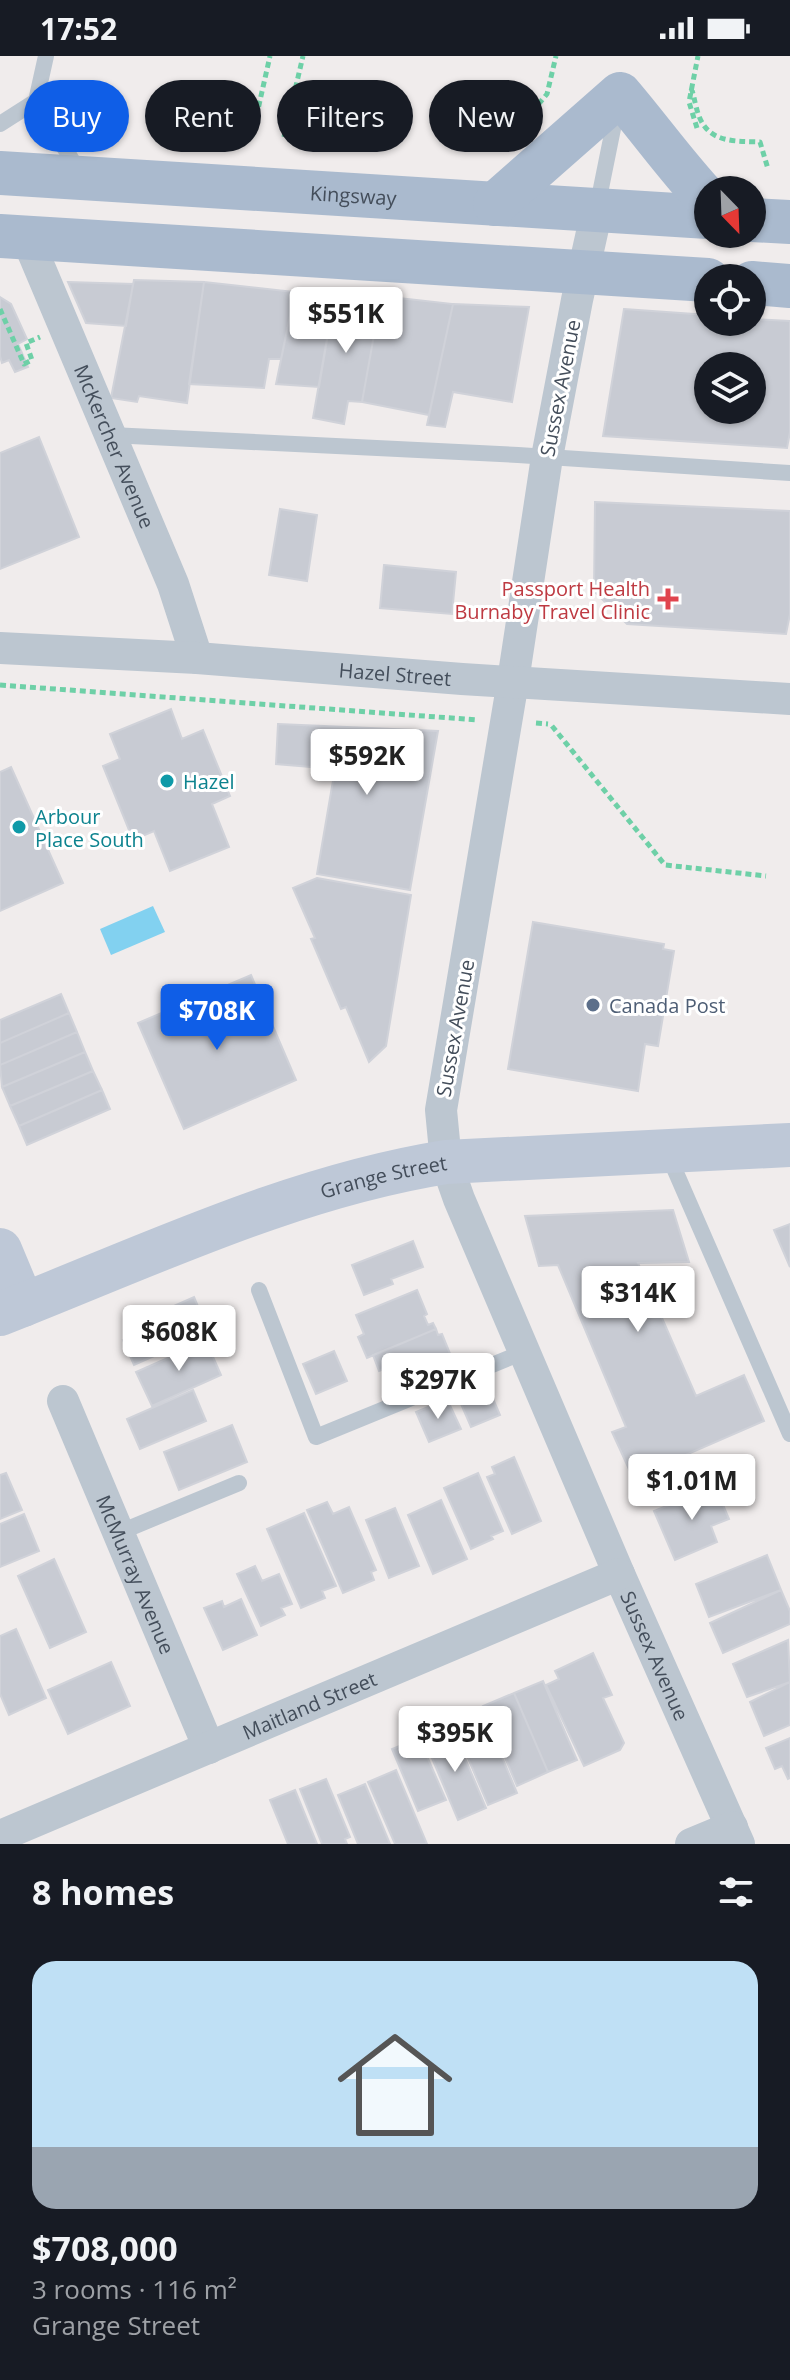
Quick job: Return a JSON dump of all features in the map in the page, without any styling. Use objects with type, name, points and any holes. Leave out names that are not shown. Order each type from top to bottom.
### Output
[{"type":"main road","points":[[495,204],[622,85],[676,166],[694,185]]},
{"type":"main road","name":"Kingsway","points":[[0,173],[694,216]]},
{"type":"main road","points":[[766,221],[790,222]]},
{"type":"main road","points":[[14,237],[694,279]]},
{"type":"main road","points":[[766,284],[790,286]]},
{"type":"main road","name":"Grange Street","points":[[12,1310],[286,1201],[359,1179],[446,1162],[790,1145]]},
{"type":"main road","points":[[0,1250],[12,1310]]},
{"type":"street","name":"Sussex Avenue","points":[[597,210],[547,457],[441,1110],[446,1162],[459,1199],[619,1574],[736,1836]]},
{"type":"street","name":"McKercher Avenue","points":[[14,237],[111,435],[173,584],[197,658]]},
{"type":"street","name":"Hazel Street","points":[[0,648],[197,658],[790,699]]},
{"type":"street","name":"McMurray Avenue","points":[[63,1401],[209,1748]]},
{"type":"street","name":"Maitland Street","points":[[0,1836],[619,1574]]},
{"type":"street","points":[[691,1844],[736,1836]]},
{"type":"lane","points":[[41,80],[46,56]]},
{"type":"lane","points":[[597,210],[622,85]]},
{"type":"lane","points":[[0,124],[24,109]]},
{"type":"lane","points":[[68,152],[82,176]]},
{"type":"lane","points":[[111,435],[790,473]]},
{"type":"lane","points":[[666,1151],[790,1434]]},
{"type":"lane","points":[[259,1290],[316,1437],[526,1351]]},
{"type":"lane","points":[[118,1533],[239,1483]]},
{"type":"path","points":[[261,96],[270,56]]},
{"type":"path","points":[[297,80],[303,56]]},
{"type":"path","points":[[543,99],[547,94],[556,56]]},
{"type":"path","points":[[695,125],[689,102],[698,56]]},
{"type":"path","points":[[691,88],[706,128],[724,141],[760,142],[768,169]]},
{"type":"path","points":[[0,309],[24,364],[32,360],[26,343],[40,337]]},
{"type":"path","points":[[0,685],[473,720]]},
{"type":"path","points":[[552,726],[665,865],[766,876]]},
{"type":"water","points":[[153,906],[165,932],[111,955],[100,929]]},
{"type":"building","points":[[134,280],[204,282],[187,403],[139,396],[137,402],[111,398]]},
{"type":"building","points":[[68,282],[133,284],[126,326],[86,323]]},
{"type":"building","points":[[204,282],[295,292],[281,359],[269,359],[264,388],[189,384]]},
{"type":"building","points":[[295,292],[335,293],[319,387],[276,384]]},
{"type":"building","points":[[335,293],[381,296],[362,402],[348,401],[344,424],[313,418]]},
{"type":"building","points":[[381,296],[453,304],[429,415],[362,402]]},
{"type":"building","points":[[0,297],[11,304],[27,339],[18,344],[28,367],[15,372],[9,360],[2,363],[0,356]]},
{"type":"building","points":[[453,304],[529,307],[512,402],[453,392],[445,427],[427,425]]},
{"type":"building","points":[[624,309],[694,314],[694,336],[766,336],[766,320],[790,321],[790,432],[787,448],[603,436]]},
{"type":"building","points":[[39,437],[79,537],[0,569],[0,453]]},
{"type":"building","points":[[595,502],[790,511],[790,614],[786,634],[627,624],[594,591]]},
{"type":"building","points":[[280,509],[317,515],[307,581],[269,575]]},
{"type":"building","points":[[384,565],[456,572],[452,614],[380,608]]},
{"type":"building","name":"Hazel","points":[[171,709],[182,739],[203,730],[230,796],[212,804],[229,847],[170,871],[154,831],[133,840],[103,766],[120,759],[110,734]]},
{"type":"building","points":[[278,724],[438,731],[410,890],[317,874],[335,769],[276,764]]},
{"type":"building","name":"Arbour Place South","points":[[11,767],[63,883],[0,911],[0,772]]},
{"type":"building","points":[[317,878],[411,895],[386,1046],[369,1062],[346,1007],[341,1009],[293,888]]},
{"type":"building","points":[[533,922],[664,944],[663,949],[674,951],[658,1046],[645,1044],[638,1091],[508,1069]]},
{"type":"building","points":[[251,975],[296,1080],[184,1129],[138,1023]]},
{"type":"building","points":[[61,994],[69,1013],[0,1043],[0,1020]]},
{"type":"building","points":[[69,1013],[77,1032],[0,1065],[0,1043]]},
{"type":"building","points":[[77,1032],[85,1052],[2,1087],[0,1065]]},
{"type":"building","points":[[85,1052],[93,1071],[10,1106],[2,1087]]},
{"type":"building","points":[[93,1071],[102,1090],[19,1126],[10,1106]]},
{"type":"building","points":[[102,1090],[110,1109],[27,1145],[19,1126]]},
{"type":"building","points":[[673,1210],[689,1262],[638,1263],[696,1396],[744,1375],[764,1421],[633,1478],[612,1432],[626,1427],[558,1265],[539,1266],[525,1216]]},
{"type":"building","points":[[790,1224],[790,1267],[774,1230]]},
{"type":"building","points":[[413,1241],[423,1267],[391,1279],[393,1284],[364,1295],[352,1265]]},
{"type":"building","points":[[417,1290],[428,1325],[433,1323],[436,1329],[367,1358],[358,1337],[364,1334],[356,1315]]},
{"type":"building","points":[[194,1297],[213,1330],[134,1365],[123,1340],[138,1334],[133,1324]]},
{"type":"building","points":[[436,1329],[438,1335],[442,1334],[453,1361],[391,1387],[384,1369],[379,1371],[373,1355]]},
{"type":"building","points":[[206,1341],[221,1375],[152,1406],[136,1372]]},
{"type":"building","points":[[334,1351],[347,1381],[316,1394],[303,1364]]},
{"type":"building","points":[[487,1385],[500,1415],[471,1427],[458,1397]]},
{"type":"building","points":[[193,1390],[206,1421],[140,1449],[127,1419]]},
{"type":"building","points":[[447,1399],[461,1429],[429,1442],[416,1412]]},
{"type":"building","points":[[232,1425],[247,1462],[179,1490],[164,1452]]},
{"type":"building","points":[[514,1457],[541,1521],[512,1534],[487,1477],[495,1474],[492,1467]]},
{"type":"building","points":[[6,1473],[22,1510],[0,1519],[0,1475]]},
{"type":"building","points":[[478,1473],[503,1531],[471,1549],[444,1488]]},
{"type":"building","points":[[715,1486],[729,1519],[711,1526],[717,1542],[675,1560],[654,1511]]},
{"type":"building","points":[[441,1500],[467,1559],[433,1574],[408,1515]]},
{"type":"building","points":[[327,1502],[333,1514],[349,1507],[376,1570],[371,1572],[374,1580],[343,1593],[307,1510]]},
{"type":"building","points":[[395,1508],[419,1566],[389,1578],[366,1520]]},
{"type":"building","points":[[304,1513],[336,1586],[322,1591],[325,1598],[301,1608],[267,1529]]},
{"type":"building","points":[[24,1514],[39,1551],[0,1567],[0,1524]]},
{"type":"building","points":[[767,1555],[781,1590],[709,1617],[696,1584]]},
{"type":"building","points":[[54,1559],[86,1632],[50,1648],[18,1576]]},
{"type":"building","points":[[255,1566],[262,1581],[279,1574],[292,1604],[281,1608],[285,1615],[261,1626],[237,1574]]},
{"type":"building","points":[[781,1590],[790,1611],[790,1624],[723,1653],[710,1623]]},
{"type":"building","points":[[241,1599],[257,1635],[223,1650],[204,1608],[222,1601],[224,1607]]},
{"type":"building","points":[[16,1629],[46,1698],[9,1715],[0,1694],[0,1636]]},
{"type":"building","points":[[788,1640],[790,1682],[747,1697],[733,1664]]},
{"type":"building","points":[[593,1653],[612,1695],[603,1698],[624,1743],[620,1750],[584,1766],[546,1685],[559,1679],[555,1671]]},
{"type":"building","points":[[111,1662],[130,1706],[68,1734],[48,1690]]},
{"type":"building","points":[[543,1681],[577,1760],[548,1772],[514,1693]]},
{"type":"building","points":[[790,1682],[790,1725],[764,1736],[750,1702]]},
{"type":"building","points":[[514,1693],[548,1772],[517,1786],[483,1706]]},
{"type":"building","points":[[483,1711],[517,1793],[488,1805],[453,1723]]},
{"type":"building","points":[[452,1727],[486,1808],[458,1820],[424,1739]]},
{"type":"building","points":[[419,1738],[446,1800],[418,1811],[392,1749]]},
{"type":"building","points":[[790,1738],[788,1779],[782,1766],[775,1769],[766,1748]]},
{"type":"building","points":[[396,1770],[427,1844],[395,1844],[368,1782]]},
{"type":"building","points":[[326,1779],[350,1837],[345,1839],[347,1844],[322,1844],[300,1789]]},
{"type":"building","points":[[365,1784],[390,1844],[358,1844],[338,1795]]},
{"type":"building","points":[[295,1790],[317,1844],[288,1844],[270,1800]]},
{"type":"place","name":"Passport Health Burnaby Travel Clinic","points":[[668,599]]},
{"type":"place","name":"Hazel","points":[[167,781]]},
{"type":"place","name":"Arbour Place South","points":[[19,827]]},
{"type":"place","name":"Canada Post","points":[[593,1005]]}]
